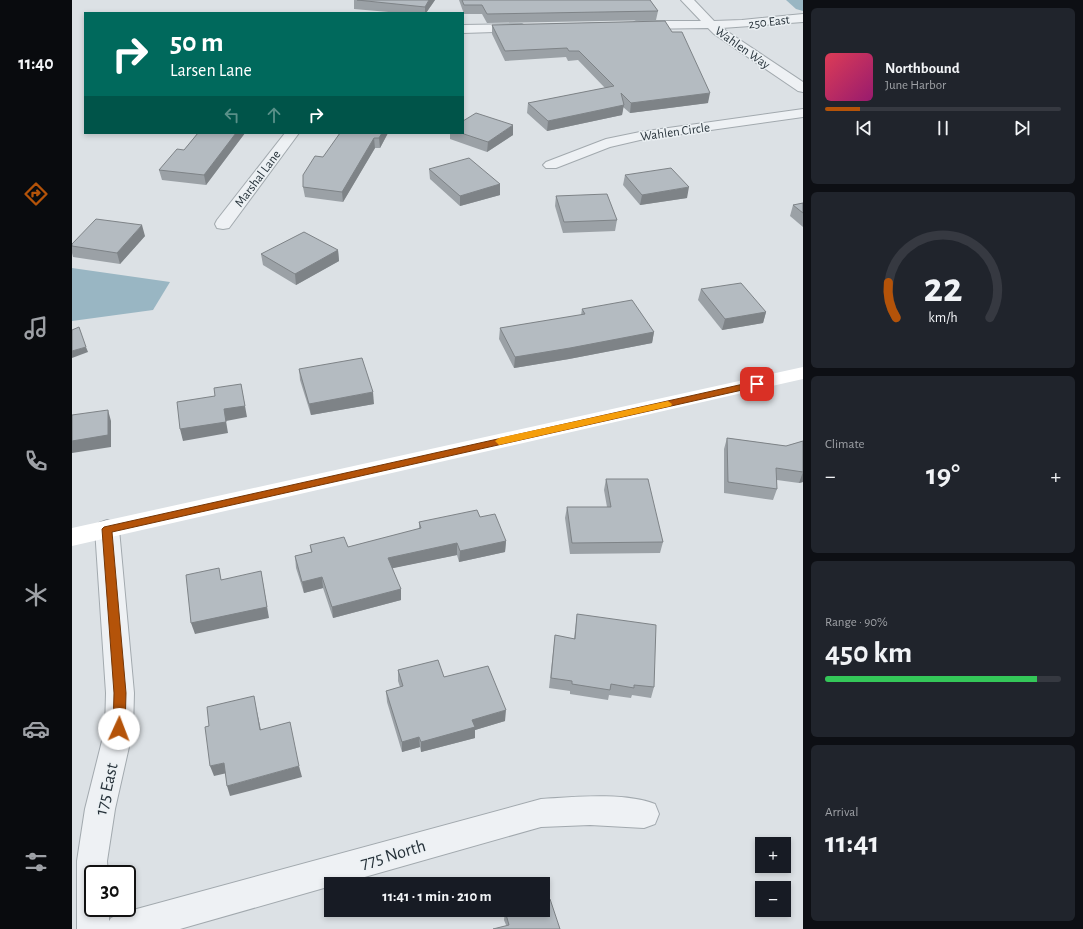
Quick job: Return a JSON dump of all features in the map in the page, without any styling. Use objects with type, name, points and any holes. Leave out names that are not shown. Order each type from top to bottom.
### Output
[{"type":"main road","points":[[72,536],[803,373]]},
{"type":"street","name":"Wahlen Way","points":[[688,0],[718,31],[803,88]]},
{"type":"street","name":"250 East","points":[[624,25],[742,24],[803,18]]},
{"type":"street","points":[[464,29],[530,28]]},
{"type":"street","name":"Wahlen Circle","points":[[551,165],[606,143],[640,136],[803,113]]},
{"type":"street","name":"Marshal Lane","points":[[223,224],[291,134]]},
{"type":"street","name":"175 East","points":[[93,929],[92,861],[100,809],[112,764],[119,729],[120,693],[107,529]]},
{"type":"street","name":"775 North","points":[[122,929],[541,812],[644,814]]},
{"type":"water","points":[[72,268],[170,282],[153,310],[72,321]]},
{"type":"building","points":[[357,0],[429,0],[425,7]]},
{"type":"building","points":[[462,0],[650,0],[658,11],[487,14],[482,5],[464,5]]},
{"type":"building","points":[[665,21],[672,32],[682,32],[710,93],[631,103],[621,93],[624,105],[548,121],[528,103],[614,86],[579,51],[569,51],[567,48],[505,51],[492,25]]},
{"type":"building","points":[[476,113],[513,125],[488,142],[464,134],[464,120]]},
{"type":"building","points":[[197,134],[235,134],[204,175],[159,170],[177,149],[184,150]]},
{"type":"building","points":[[339,134],[381,134],[379,138],[374,138],[342,192],[303,187],[303,175],[315,156],[323,157]]},
{"type":"building","points":[[469,158],[500,184],[460,196],[429,169]]},
{"type":"building","points":[[671,168],[689,187],[642,195],[625,175]]},
{"type":"building","points":[[607,194],[617,220],[564,222],[556,196]]},
{"type":"building","points":[[803,203],[803,213],[793,205]]},
{"type":"building","points":[[96,219],[142,225],[117,253],[72,246],[72,244]]},
{"type":"building","points":[[304,232],[338,250],[295,274],[261,254]]},
{"type":"building","points":[[741,283],[766,312],[725,319],[701,289]]},
{"type":"building","points":[[632,300],[654,332],[515,357],[500,328],[585,314],[582,309]]},
{"type":"building","points":[[79,327],[86,347],[72,351],[72,330]]},
{"type":"building","points":[[362,358],[373,392],[309,404],[299,369]]},
{"type":"building","points":[[241,384],[245,406],[224,409],[226,422],[180,429],[177,402],[215,396],[214,388]]},
{"type":"building","points":[[108,410],[108,435],[72,441],[72,415]]},
{"type":"building","points":[[727,438],[786,446],[803,441],[803,472],[776,468],[777,489],[728,482]]},
{"type":"building","points":[[606,479],[648,479],[663,542],[572,543],[567,507],[611,507]]},
{"type":"building","points":[[477,510],[480,517],[495,514],[506,541],[460,551],[457,543],[388,558],[401,589],[332,607],[322,577],[302,582],[295,556],[312,552],[310,545],[344,537],[348,547],[421,528],[419,522]]},
{"type":"building","points":[[219,568],[221,580],[261,571],[267,607],[191,623],[186,575]]},
{"type":"building","points":[[577,614],[656,625],[654,687],[634,685],[634,688],[611,684],[610,690],[572,684],[572,681],[551,678],[555,635],[575,639]]},
{"type":"building","points":[[438,660],[444,677],[488,666],[506,710],[472,720],[475,727],[421,742],[419,737],[402,742],[386,691],[403,686],[398,670]]},
{"type":"building","points":[[254,696],[260,730],[290,722],[299,766],[227,786],[224,763],[210,766],[205,727],[209,726],[207,707]]},
{"type":"building","points":[[550,899],[560,929],[493,929],[509,925],[507,917],[550,917]]},
{"type":"waterway","points":[[794,0],[802,6]]},
{"type":"slow traffic","points":[[499,441],[668,404]]},
{"type":"route","points":[[119,729],[120,693],[107,529],[757,384]]}]
